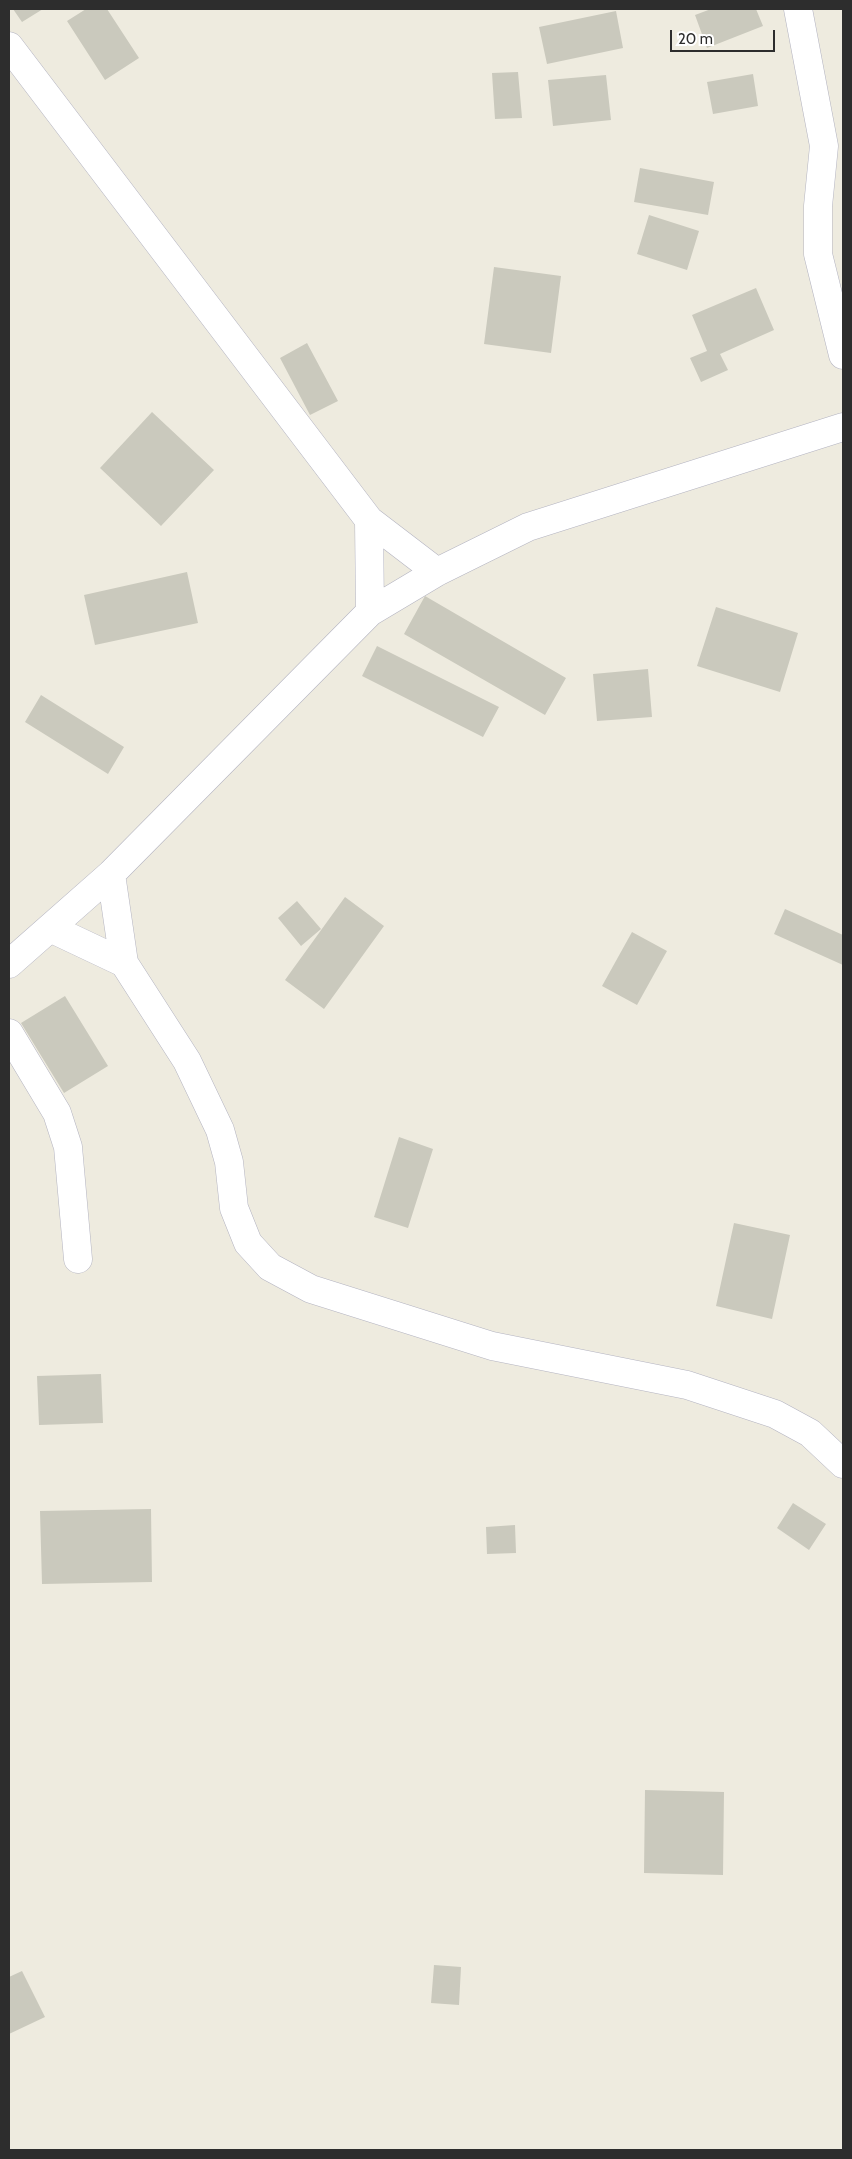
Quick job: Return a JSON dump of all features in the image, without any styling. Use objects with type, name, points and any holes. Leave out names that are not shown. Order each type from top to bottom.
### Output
[{"type":"street","points":[[798,9],[824,146],[818,206],[818,254],[843,355]]},
{"type":"street","points":[[9,46],[369,520],[437,572]]},
{"type":"street","points":[[9,964],[111,874],[370,612],[437,572],[528,527],[843,427]]},
{"type":"street","points":[[369,520],[370,612]]},
{"type":"street","points":[[111,874],[124,963],[191,1070],[220,1130],[228,1162],[234,1208],[248,1243],[270,1267],[311,1289],[492,1346],[686,1385],[774,1414],[810,1433],[843,1464]]},
{"type":"street","points":[[50,928],[124,963]]},
{"type":"street","points":[[9,1033],[57,1113],[68,1147],[78,1259]]},
{"type":"building","points":[[13,9],[43,9],[22,22]]},
{"type":"building","points":[[86,9],[107,9],[139,58],[105,80],[67,21]]},
{"type":"building","points":[[711,9],[756,9],[763,26],[707,48],[695,15]]},
{"type":"building","points":[[616,11],[623,48],[547,64],[539,27]]},
{"type":"building","points":[[518,72],[522,118],[495,119],[492,73]]},
{"type":"building","points":[[753,74],[758,106],[713,114],[707,82]]},
{"type":"building","points":[[606,75],[611,120],[553,126],[548,80]]},
{"type":"building","points":[[640,168],[714,182],[708,215],[634,202]]},
{"type":"building","points":[[649,215],[699,231],[687,270],[637,254]]},
{"type":"building","points":[[494,267],[561,276],[551,353],[484,344]]},
{"type":"building","points":[[756,288],[774,330],[720,354],[728,370],[701,382],[690,358],[707,351],[692,315]]},
{"type":"building","points":[[307,343],[338,401],[310,415],[280,358]]},
{"type":"building","points":[[152,412],[214,470],[161,526],[100,468]]},
{"type":"building","points":[[187,572],[198,623],[95,645],[84,595]]},
{"type":"building","points":[[425,596],[566,678],[545,715],[404,634]]},
{"type":"building","points":[[716,607],[798,633],[780,692],[697,666]]},
{"type":"building","points":[[377,646],[499,707],[483,737],[362,676]]},
{"type":"building","points":[[648,669],[652,717],[597,721],[593,674]]},
{"type":"building","points":[[41,695],[124,747],[108,774],[25,722]]},
{"type":"building","points":[[345,897],[384,926],[324,1009],[285,980]]},
{"type":"building","points":[[297,901],[321,929],[301,946],[278,918]]},
{"type":"building","points":[[785,909],[843,935],[843,965],[774,934]]},
{"type":"building","points":[[632,932],[667,951],[637,1005],[602,986]]},
{"type":"building","points":[[65,996],[108,1066],[64,1093],[21,1023]]},
{"type":"building","points":[[399,1137],[433,1149],[408,1228],[374,1217]]},
{"type":"building","points":[[734,1223],[790,1235],[772,1319],[716,1306]]},
{"type":"building","points":[[101,1374],[103,1423],[39,1425],[37,1376]]},
{"type":"building","points":[[793,1503],[826,1524],[809,1550],[777,1528]]},
{"type":"building","points":[[151,1509],[152,1582],[42,1584],[40,1511]]},
{"type":"building","points":[[515,1525],[516,1553],[487,1554],[486,1527]]},
{"type":"building","points":[[645,1790],[724,1792],[723,1875],[644,1873]]},
{"type":"building","points":[[434,1965],[461,1967],[459,2005],[431,2003]]},
{"type":"building","points":[[22,1971],[45,2017],[9,2034],[9,1977]]}]
